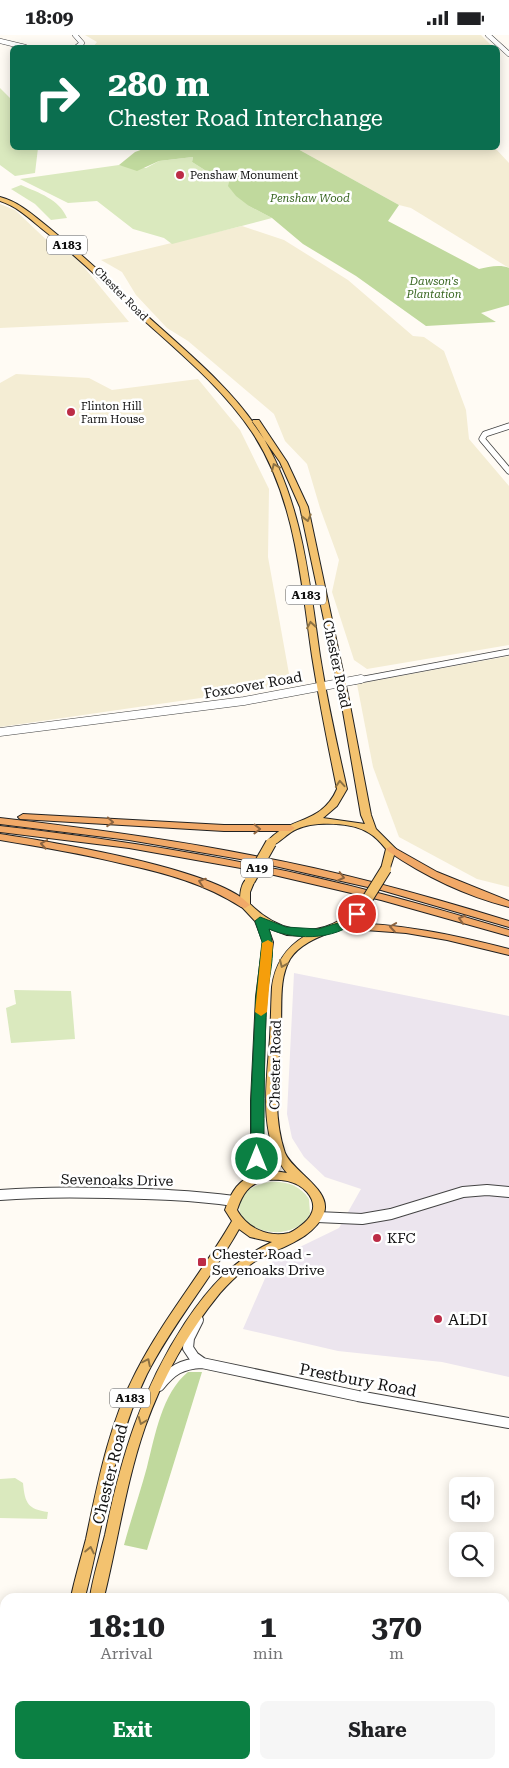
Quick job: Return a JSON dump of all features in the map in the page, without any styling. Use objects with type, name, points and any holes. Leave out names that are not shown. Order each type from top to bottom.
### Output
[{"type":"highway","points":[[0,815],[224,828],[290,828]]},
{"type":"highway","name":"A19","points":[[0,821],[93,831],[230,853],[385,888],[509,924]]},
{"type":"highway","name":"A19","points":[[0,829],[88,839],[225,861],[321,881],[422,907],[509,933]]},
{"type":"highway","name":"A19","points":[[0,837],[45,844],[134,863],[204,882],[226,891],[245,905]]},
{"type":"highway","points":[[391,849],[414,865],[444,881],[509,903]]},
{"type":"highway","points":[[342,926],[386,926],[440,935],[509,952]]},
{"type":"main road","name":"A183","points":[[0,195],[9,201]]},
{"type":"main road","name":"Chester Road","points":[[0,199],[9,201],[22,209],[89,262],[159,333],[236,401],[263,431],[281,457],[296,485],[312,538],[366,815],[372,831]]},
{"type":"main road","name":"Chester Road","points":[[211,380],[256,432],[271,457],[290,507],[321,686],[342,789],[337,801],[326,812],[313,820]]},
{"type":"main road","points":[[313,820],[338,822],[372,831],[391,849],[391,858],[363,906],[357,914],[342,926],[319,933],[284,931],[260,921],[245,905],[245,892],[271,843],[290,828],[313,820]]},
{"type":"main road","name":"Chester Road","points":[[254,1179],[257,1159],[257,1101],[262,997],[268,942],[260,921]]},
{"type":"main road","name":"Chester Road","points":[[98,1593],[133,1444],[150,1397],[178,1343],[206,1302],[223,1282],[252,1258],[301,1233],[313,1224],[320,1209],[319,1201],[312,1189],[298,1179],[286,1166],[280,1155],[275,1128],[273,1099],[279,975],[284,960],[294,948],[319,933]]},
{"type":"main road","points":[[291,1237],[275,1238],[254,1234],[237,1221],[231,1211],[238,1191],[254,1179],[270,1175],[283,1175],[298,1179]]},
{"type":"main road","name":"Chester Road","points":[[79,1593],[114,1441],[131,1395],[152,1350],[222,1250],[237,1221]]},
{"type":"street","points":[[75,35],[82,43],[80,45]]},
{"type":"street","points":[[488,35],[499,45]]},
{"type":"street","points":[[0,41],[17,45]]},
{"type":"street","points":[[509,426],[485,434],[482,439],[509,471]]},
{"type":"street","name":"Foxcover Road","points":[[0,733],[244,701],[509,652]]},
{"type":"street","points":[[317,1217],[362,1219],[391,1214],[464,1191],[487,1190],[509,1192]]},
{"type":"street","name":"Sevenoaks Drive","points":[[0,1195],[28,1192],[114,1193],[200,1196],[234,1201]]},
{"type":"street","points":[[202,1363],[191,1356],[187,1351],[187,1345],[206,1302]]},
{"type":"street","name":"Prestbury Road","points":[[150,1397],[172,1370],[180,1365],[202,1363],[358,1396],[509,1423]]},
{"type":"shaded area","points":[[85,35],[481,35],[491,45],[95,45],[97,42]]},
{"type":"shaded area","points":[[300,150],[497,150],[509,163],[509,268],[411,208],[399,205]]},
{"type":"shaded area","points":[[0,204],[15,210],[56,249],[74,255],[129,322],[0,328]]},
{"type":"shaded area","points":[[242,226],[284,240],[348,280],[413,336],[424,337],[444,351],[466,410],[469,439],[509,486],[509,645],[367,669],[354,660],[332,592],[339,560],[320,508],[307,464],[285,441],[274,414],[188,341],[167,328],[136,295],[122,272],[101,260]]},
{"type":"shaded area","points":[[16,374],[89,378],[112,390],[198,379],[240,430],[269,489],[268,557],[291,685],[0,727],[0,383]]},
{"type":"shaded area","points":[[509,656],[509,887],[477,879],[399,837],[373,767],[357,684]]},
{"type":"shaded area","points":[[294,973],[509,1016],[509,1377],[442,1362],[338,1351],[243,1329],[273,1260],[339,1228],[361,1189],[325,1177],[304,1157],[292,1138],[287,1114]]},
{"type":"green space","points":[[0,88],[10,98],[10,150],[38,150],[35,173],[15,176],[0,165]]},
{"type":"green space","points":[[140,150],[300,150],[399,205],[388,221],[479,269],[498,266],[509,268],[509,305],[481,313],[496,322],[426,326],[356,276],[303,244],[272,218],[249,206],[236,196],[228,186],[230,179],[211,174],[192,162],[193,157],[159,161],[137,171],[119,165],[135,152]]},
{"type":"green space","points":[[193,157],[192,162],[211,174],[231,179],[249,206],[272,218],[172,244],[164,238],[133,229],[97,201],[68,203],[20,179],[119,165],[146,168],[159,161]]},
{"type":"green space","points":[[21,185],[54,201],[67,218],[51,220],[35,204],[11,189]]},
{"type":"green space","points":[[14,990],[71,991],[75,1039],[11,1043],[6,1008],[16,1004]]},
{"type":"green space","points":[[270,1182],[281,1182],[297,1187],[309,1199],[310,1214],[301,1225],[289,1230],[275,1232],[262,1230],[250,1225],[242,1217],[239,1207],[245,1193],[252,1188]]},
{"type":"green space","points":[[188,1372],[202,1372],[147,1550],[124,1545],[161,1416],[172,1391]]},
{"type":"green space","points":[[15,1478],[23,1483],[25,1496],[29,1504],[36,1509],[48,1512],[47,1519],[0,1518],[0,1479]]},
{"type":"slow traffic","points":[[261,1012],[268,943]]},
{"type":"place","name":"Penshaw Monument","points":[[180,175]]},
{"type":"place","name":"Flinton Hill Farm House","points":[[71,412]]},
{"type":"place","name":"KFC","points":[[377,1238]]},
{"type":"place","name":"Chester Road - Sevenoaks Drive","points":[[202,1262]]},
{"type":"place","name":"ALDI","points":[[438,1319]]},
{"type":"route","points":[[257,1159],[257,1101],[262,997],[268,942],[260,921],[284,931],[319,933],[342,926],[357,914]]},
{"type":"park label","name":"Penshaw Wood","points":[[310,198]]},
{"type":"park label","name":"Dawson's Plantation","points":[[434,287]]}]
